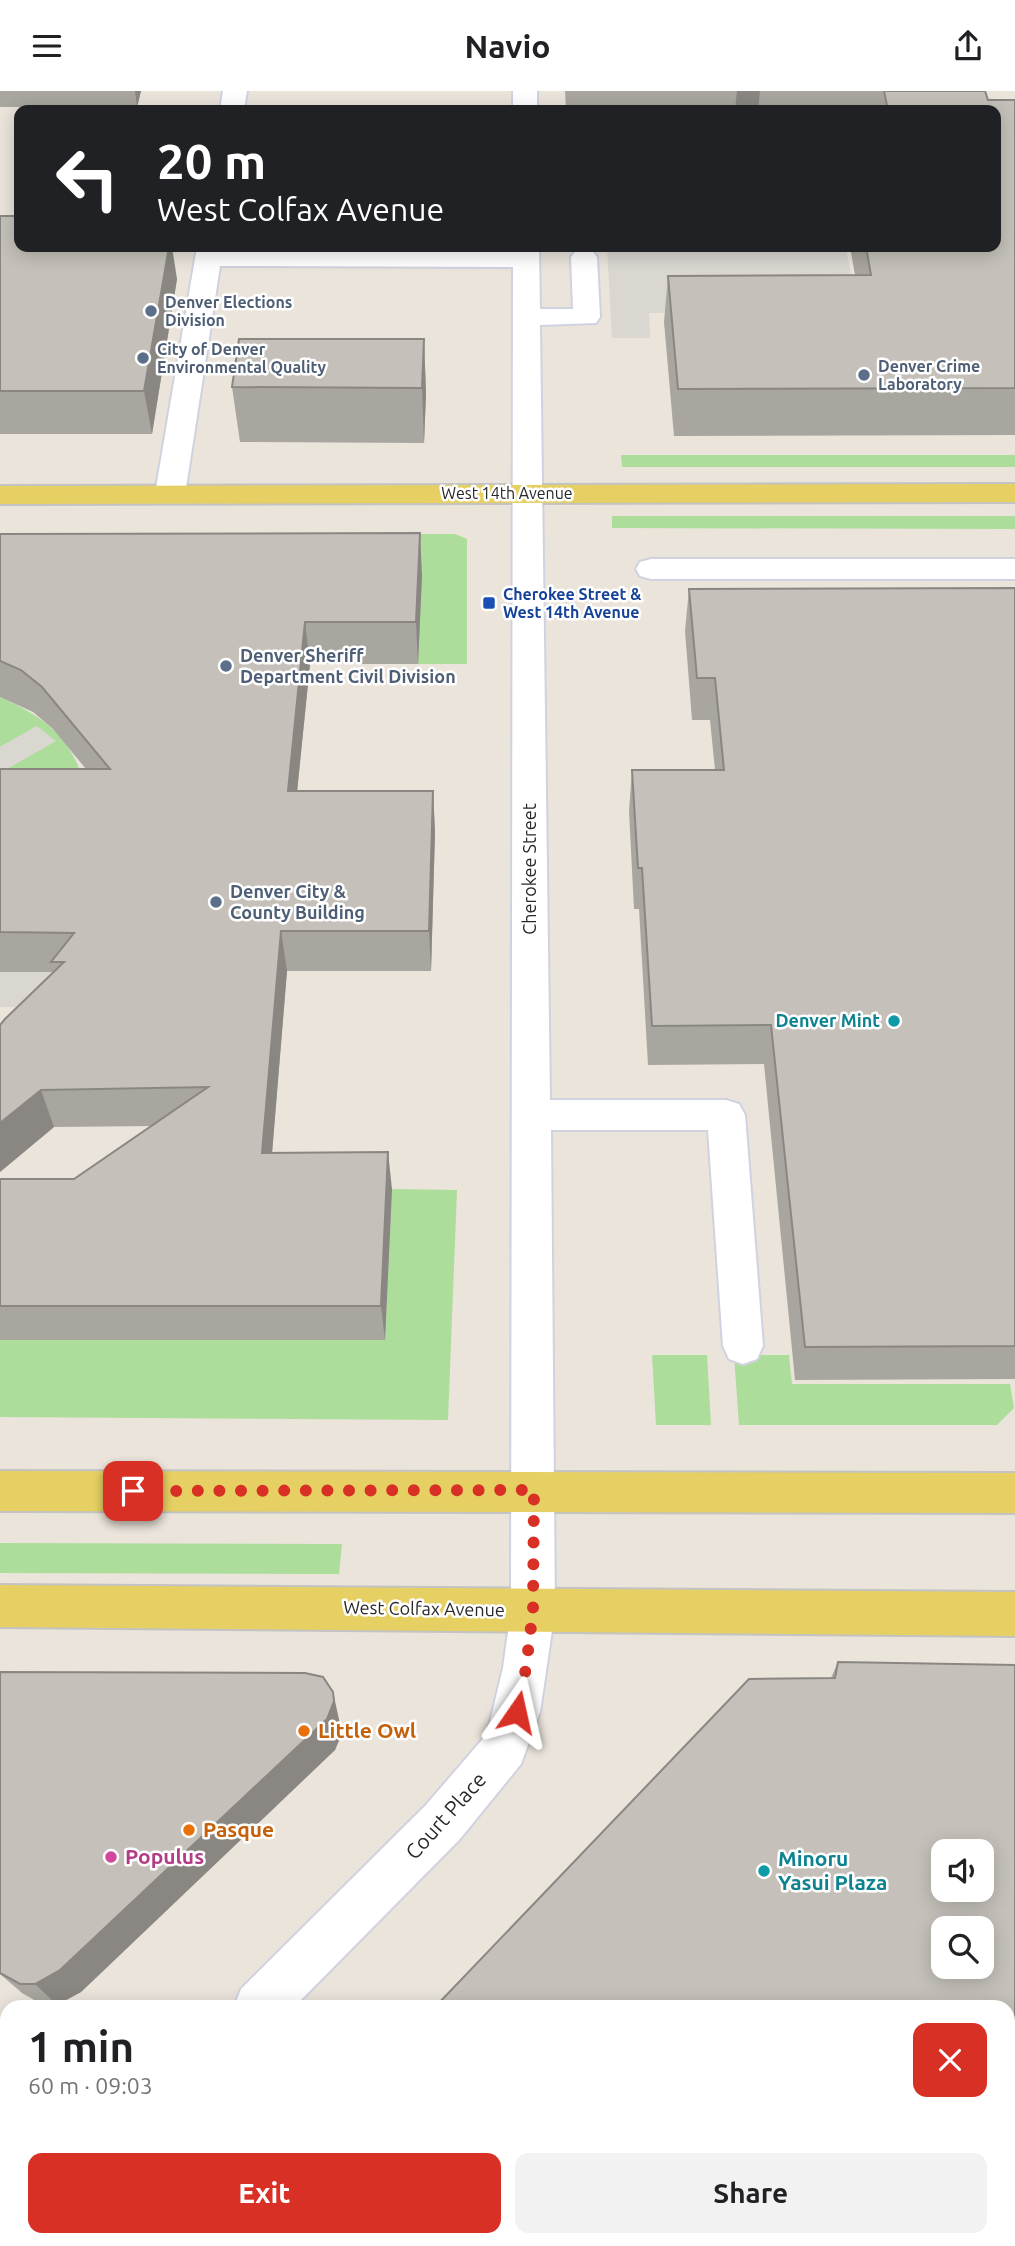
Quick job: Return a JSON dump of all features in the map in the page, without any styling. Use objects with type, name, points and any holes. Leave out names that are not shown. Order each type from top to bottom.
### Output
[{"type":"main road","name":"West 14th Avenue","points":[[0,495],[1015,493]]},
{"type":"main road","points":[[0,1491],[1015,1493]]},
{"type":"main road","name":"West Colfax Avenue","points":[[0,1606],[1015,1614]]},
{"type":"street","points":[[170,494],[209,253],[526,253]]},
{"type":"street","name":"Cherokee Street","points":[[526,253],[534,1490]]},
{"type":"street","points":[[526,317],[587,317],[584,257]]},
{"type":"street","points":[[651,569],[1015,569]]},
{"type":"street","points":[[531,1115],[726,1115],[743,1346]]},
{"type":"street","name":"Court Place","points":[[266,2000],[443,1822],[505,1748],[517,1712],[526,1668],[533,1610],[534,1490]]},
{"type":"green space","points":[[621,455],[1015,455],[1015,467],[622,467]]},
{"type":"green space","points":[[612,516],[1015,516],[1015,529],[612,528]]},
{"type":"green space","points":[[193,534],[455,534],[467,539],[467,664],[418,664]]},
{"type":"green space","points":[[0,697],[36,717],[61,738],[78,766],[91,806],[0,773],[37,726],[0,747]]},
{"type":"green space","points":[[392,1189],[457,1190],[448,1420],[0,1417],[0,1340],[385,1340]]},
{"type":"green space","points":[[652,1355],[707,1355],[711,1425],[656,1425]]},
{"type":"green space","points":[[734,1355],[789,1355],[792,1384],[1010,1384],[1014,1408],[997,1425],[739,1425]]},
{"type":"green space","points":[[0,1543],[342,1544],[339,1574],[0,1573]]},
{"type":"shaded area","points":[[607,252],[847,252],[858,312],[649,313],[650,338],[612,338]]},
{"type":"shaded area","points":[[37,726],[56,741],[0,773],[0,747]]},
{"type":"shaded area","points":[[0,798],[65,972],[53,1007],[0,1007]]},
{"type":"building","points":[[884,91],[985,91],[988,100],[1015,100],[1015,388],[678,389],[668,276],[871,275],[867,252],[1001,252],[1001,105],[887,105]]},
{"type":"building","points":[[0,216],[14,216],[14,252],[168,252],[144,391],[0,391]]},
{"type":"building","points":[[239,339],[424,339],[422,388],[232,387]]},
{"type":"building","name":"Denver City & County Building","points":[[420,533],[416,622],[305,622],[288,791],[433,791],[429,931],[281,931],[262,1153],[388,1152],[381,1306],[0,1306],[0,1179],[74,1179],[208,1087],[41,1090],[0,1123],[0,1025],[64,962],[51,962],[74,933],[0,932],[0,769],[110,769],[42,687],[21,670],[0,661],[0,534]]},
{"type":"building","name":"Denver Mint","points":[[1015,588],[1015,1346],[805,1347],[771,1025],[652,1026],[642,868],[638,868],[632,770],[724,770],[715,678],[697,678],[689,589]]},
{"type":"building","name":"Minoru Yasui Plaza","points":[[838,1662],[1015,1665],[1015,2000],[442,2000],[749,1679],[835,1678]]},
{"type":"building","name":"Populus","points":[[0,1672],[305,1673],[323,1677],[333,1692],[334,1701],[327,1719],[60,1970],[35,1984],[20,1984],[0,1973]]},
{"type":"place","name":"Denver Elections Division","points":[[151,311]]},
{"type":"place","name":"City of Denver Environmental Quality","points":[[143,358]]},
{"type":"place","name":"Denver Crime Laboratory","points":[[864,375]]},
{"type":"place","name":"Cherokee Street & West 14th Avenue","points":[[489,603]]},
{"type":"place","name":"Denver Sheriff Department Civil Division","points":[[226,666]]},
{"type":"place","name":"Denver City & County Building","points":[[216,902]]},
{"type":"place","name":"Denver Mint","points":[[894,1021]]},
{"type":"place","name":"Little Owl","points":[[304,1731]]},
{"type":"place","name":"Pasque","points":[[189,1830]]},
{"type":"place","name":"Populus","points":[[111,1857]]},
{"type":"place","name":"Minoru Yasui Plaza","points":[[764,1871]]},
{"type":"route","points":[[133,1491],[534,1490],[533,1610],[517,1712]]}]
